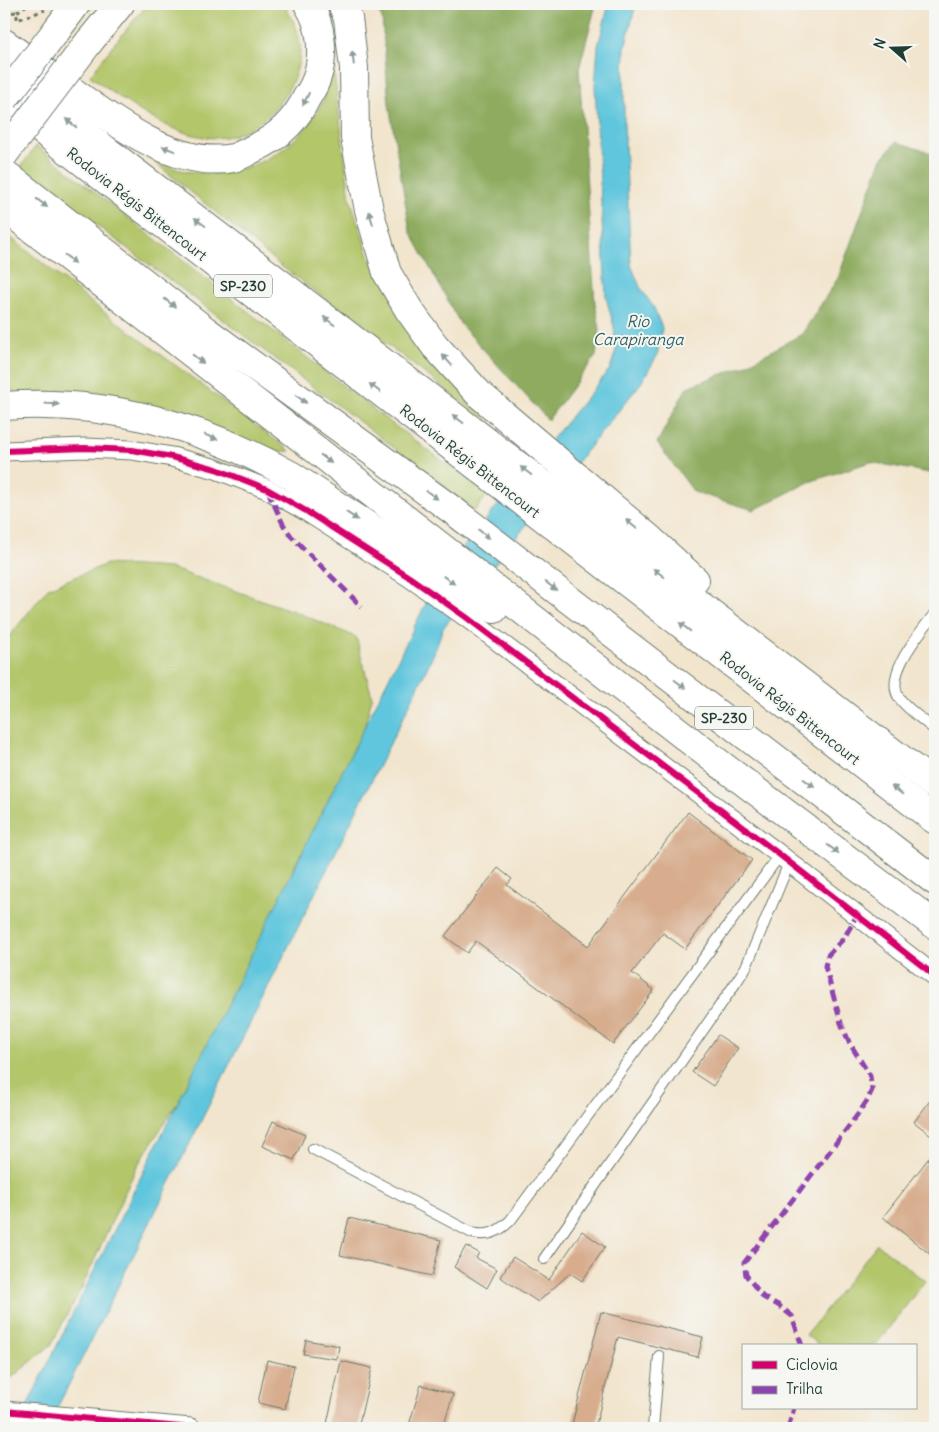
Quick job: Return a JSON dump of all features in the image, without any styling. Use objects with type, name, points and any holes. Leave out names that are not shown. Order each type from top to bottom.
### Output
[{"type":"main road","points":[[4,154],[120,4]]},
{"type":"main road","points":[[4,42],[116,123],[142,138],[174,151],[203,159],[234,158],[271,140],[289,126],[302,108],[318,76],[322,47],[314,13],[308,4]]},
{"type":"main road","points":[[342,4],[348,18],[354,68],[355,138],[369,210],[387,273],[409,310],[435,346],[478,394],[520,430],[556,494],[651,540],[850,719],[935,785]]},
{"type":"main road","points":[[4,100],[65,20]]},
{"type":"main road","points":[[4,72],[490,460]]},
{"type":"main road","name":"Rodovia Régis Bittencourt","points":[[4,100],[490,460],[556,494],[935,820]]},
{"type":"main road","name":"SP-230","points":[[4,172],[206,331],[455,512],[935,881]]},
{"type":"main road","points":[[4,207],[419,559]]},
{"type":"main road","points":[[4,406],[37,403],[82,406],[118,412],[171,424],[196,432],[267,461],[419,559],[476,599],[635,703],[724,767],[935,926]]},
{"type":"street","points":[[4,451],[85,448],[132,450],[172,457],[216,469],[267,489],[306,511],[419,559]]},
{"type":"street","points":[[476,599],[784,859],[935,976]]},
{"type":"street","points":[[4,1411],[191,1428]]},
{"type":"lane","points":[[935,613],[906,654],[896,674],[895,684],[899,698],[935,730]]},
{"type":"lane","points":[[313,1149],[472,1233],[480,1235],[499,1231],[510,1222],[784,859]]},
{"type":"lane","points":[[544,1260],[746,967],[784,859]]},
{"type":"lane","points":[[653,1428],[659,1356]]},
{"type":"path","points":[[4,13],[17,12],[28,4]]},
{"type":"path","points":[[17,12],[17,20],[51,8],[65,20]]},
{"type":"green space","points":[[148,4],[283,4],[295,25],[300,49],[298,67],[282,100],[270,114],[255,125],[239,133],[222,137],[204,137],[173,128],[158,121],[116,95],[90,76]]},
{"type":"green space","points":[[372,4],[596,4],[579,69],[595,304],[600,329],[596,356],[548,420],[461,325],[410,231],[389,104],[382,18]]},
{"type":"green space","points":[[333,64],[350,199],[370,259],[433,360],[498,430],[281,266],[146,155],[180,170],[206,173],[246,168],[264,160],[281,151],[309,123],[321,105]]},
{"type":"green space","points":[[896,142],[935,154],[935,474],[870,462],[809,482],[754,510],[694,492],[657,443],[687,387],[744,366],[802,334],[838,278],[881,160]]},
{"type":"green space","points":[[36,146],[391,423],[488,494],[475,511],[380,437],[20,168]]},
{"type":"green space","points":[[4,232],[92,303],[290,451],[271,452],[4,395]]},
{"type":"green space","points":[[107,564],[170,568],[296,612],[356,637],[372,697],[357,756],[329,809],[296,862],[274,922],[186,1089],[137,1166],[83,1285],[51,1345],[4,1384],[4,643],[48,588]]},
{"type":"green space","points":[[877,1244],[925,1281],[877,1344],[817,1344],[806,1335]]},
{"type":"water","name":"Rio Carapiranga","points":[[609,4],[636,4],[625,47],[624,76],[624,124],[631,265],[640,287],[654,308],[662,328],[657,356],[641,383],[443,628],[434,653],[414,696],[47,1428],[16,1428],[424,607],[465,545],[610,369],[616,350],[614,327],[606,297],[595,86],[598,46]]},
{"type":"building","points":[[688,812],[752,860],[685,949],[663,933],[632,973],[654,990],[613,1044],[476,941],[467,953],[445,936],[498,868],[512,879],[507,885],[588,946]]},
{"type":"building","points":[[718,1035],[738,1048],[713,1086],[692,1072]]},
{"type":"building","points":[[935,1094],[935,1138],[914,1122]]},
{"type":"building","points":[[273,1121],[305,1135],[294,1160],[262,1146]]},
{"type":"building","points":[[935,1150],[935,1258],[883,1217]]},
{"type":"building","points":[[349,1218],[441,1240],[432,1276],[340,1255]]},
{"type":"building","points":[[582,1231],[605,1247],[582,1281],[570,1273],[538,1302],[500,1277],[513,1257],[549,1280]]},
{"type":"building","points":[[466,1246],[479,1253],[476,1258],[497,1269],[487,1288],[454,1267]]},
{"type":"building","points":[[601,1312],[703,1337],[698,1357],[618,1337],[595,1428],[571,1428]]},
{"type":"building","points":[[306,1340],[339,1346],[337,1359],[303,1354]]},
{"type":"building","points":[[267,1360],[294,1366],[285,1409],[258,1403]]},
{"type":"building","points":[[341,1361],[372,1368],[358,1428],[326,1428]]},
{"type":"building","points":[[421,1385],[453,1394],[443,1428],[422,1428],[409,1425]]},
{"type":"marked path","points":[[268,491],[283,524],[291,536],[362,607]]},
{"type":"marked path","points":[[801,1344],[792,1316],[778,1305],[763,1297],[746,1275],[744,1263],[859,1113],[872,1090],[870,1076],[849,1042],[841,1023],[825,966],[828,955],[844,938],[857,915]]},
{"type":"marked path","points":[[788,1428],[793,1410]]},
{"type":"cycle path","points":[[4,451],[85,448],[132,450],[172,457],[216,469],[267,489],[306,511],[409,577],[466,617],[780,855],[935,976]]},
{"type":"cycle path","points":[[4,1411],[191,1428]]}]
